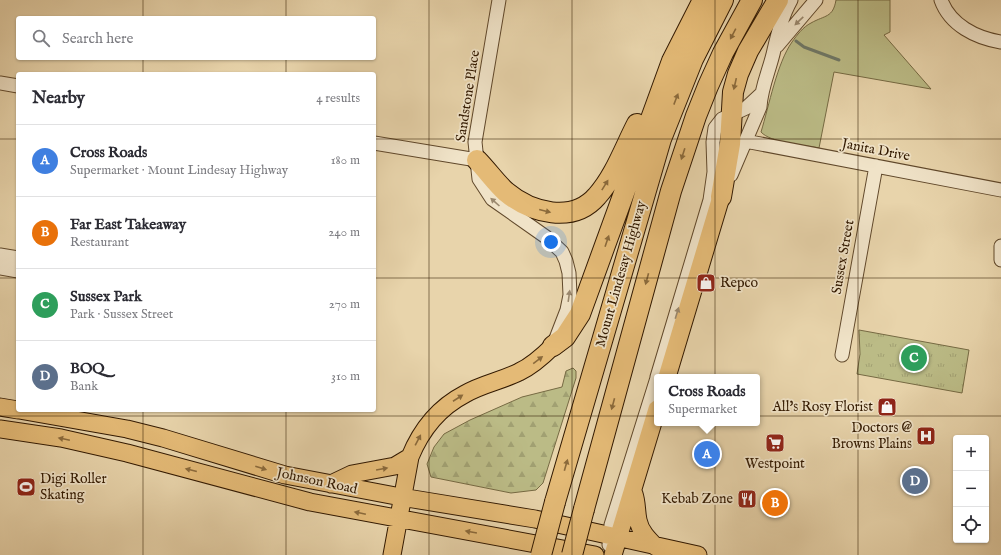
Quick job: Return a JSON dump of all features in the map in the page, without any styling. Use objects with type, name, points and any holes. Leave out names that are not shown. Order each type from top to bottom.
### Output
[{"type":"highway","points":[[477,160],[507,193],[527,204],[548,212],[566,213],[576,211],[592,202],[603,189],[703,0]]},
{"type":"highway","name":"Mount Lindesay Highway","points":[[541,555],[555,502],[661,139],[693,59],[723,0]]},
{"type":"highway","name":"Mount Lindesay Highway","points":[[572,555],[673,184],[696,116],[708,86],[723,54],[752,0]]},
{"type":"highway","points":[[721,197],[729,153],[733,92],[738,74],[748,51],[778,0]]},
{"type":"highway","points":[[553,346],[565,338],[580,314],[672,61]]},
{"type":"main road","points":[[668,374],[721,197]]},
{"type":"main road","points":[[392,555],[401,497],[410,457],[425,428],[448,405],[465,393],[521,372],[553,346]]},
{"type":"main road","name":"Johnson Road","points":[[0,407],[16,410]]},
{"type":"main road","name":"Johnson Road","points":[[30,412],[127,429],[163,438],[285,475],[401,497],[535,519],[656,547],[698,555]]},
{"type":"main road","points":[[612,555],[614,537],[633,490],[654,419]]},
{"type":"main road","name":"Johnson Road","points":[[0,429],[61,438],[120,452],[288,497],[398,520],[595,555]]},
{"type":"main road","points":[[331,484],[352,474],[395,466],[410,457]]},
{"type":"main road","points":[[633,490],[637,503],[640,526],[646,537],[656,547]]},
{"type":"street","name":"Sandstone Place","points":[[499,0],[475,142],[479,179],[492,199],[546,237],[562,252],[566,261],[569,273],[570,295],[567,310],[553,346]]},
{"type":"street","points":[[721,197],[760,107],[760,95],[775,49],[775,39],[791,0]]},
{"type":"street","points":[[775,49],[816,0]]},
{"type":"street","points":[[941,0],[943,7],[958,25],[974,34],[1001,42]]},
{"type":"street","points":[[0,83],[16,86]]},
{"type":"street","points":[[658,374],[710,200],[714,172],[713,142],[715,128],[722,119],[746,108],[760,95]]},
{"type":"street","name":"Janita Drive","points":[[745,141],[1001,190]]},
{"type":"street","points":[[376,143],[477,160]]},
{"type":"street","name":"Sussex Street","points":[[842,355],[876,166]]},
{"type":"street","points":[[1001,246],[1001,260]]},
{"type":"street","points":[[0,255],[16,258]]},
{"type":"street","points":[[0,268],[16,271]]},
{"type":"street","points":[[614,537],[654,388]]},
{"type":"green space","points":[[836,0],[890,0],[890,32],[884,35],[931,89],[834,72],[819,148],[772,139],[761,132],[782,61],[792,42],[800,31],[811,23],[828,15],[833,10]]},
{"type":"green space","points":[[859,330],[969,350],[962,393],[857,374],[860,354]]},
{"type":"green space","points":[[573,368],[576,371],[576,378],[543,483],[536,490],[511,493],[431,477],[427,464],[434,447],[444,434],[470,420],[522,397],[562,387],[566,371]]},
{"type":"waterway","points":[[796,41],[804,47],[839,60]]},
{"type":"place","name":"Repco","points":[[706,283]]},
{"type":"place","name":"Sussex Park","points":[[914,358]]},
{"type":"place","name":"All's Rosy Florist","points":[[887,407]]},
{"type":"place","name":"Doctors @ Browns Plains","points":[[926,436]]},
{"type":"place","name":"Westpoint","points":[[775,443]]},
{"type":"place","name":"Cross Roads","points":[[707,454]]},
{"type":"place","name":"BOQ","points":[[915,481]]},
{"type":"place","name":"Digi Roller Skating","points":[[26,487]]},
{"type":"place","name":"Kebab Zone","points":[[747,499]]},
{"type":"place","name":"Far East Takeaway","points":[[775,503]]}]
